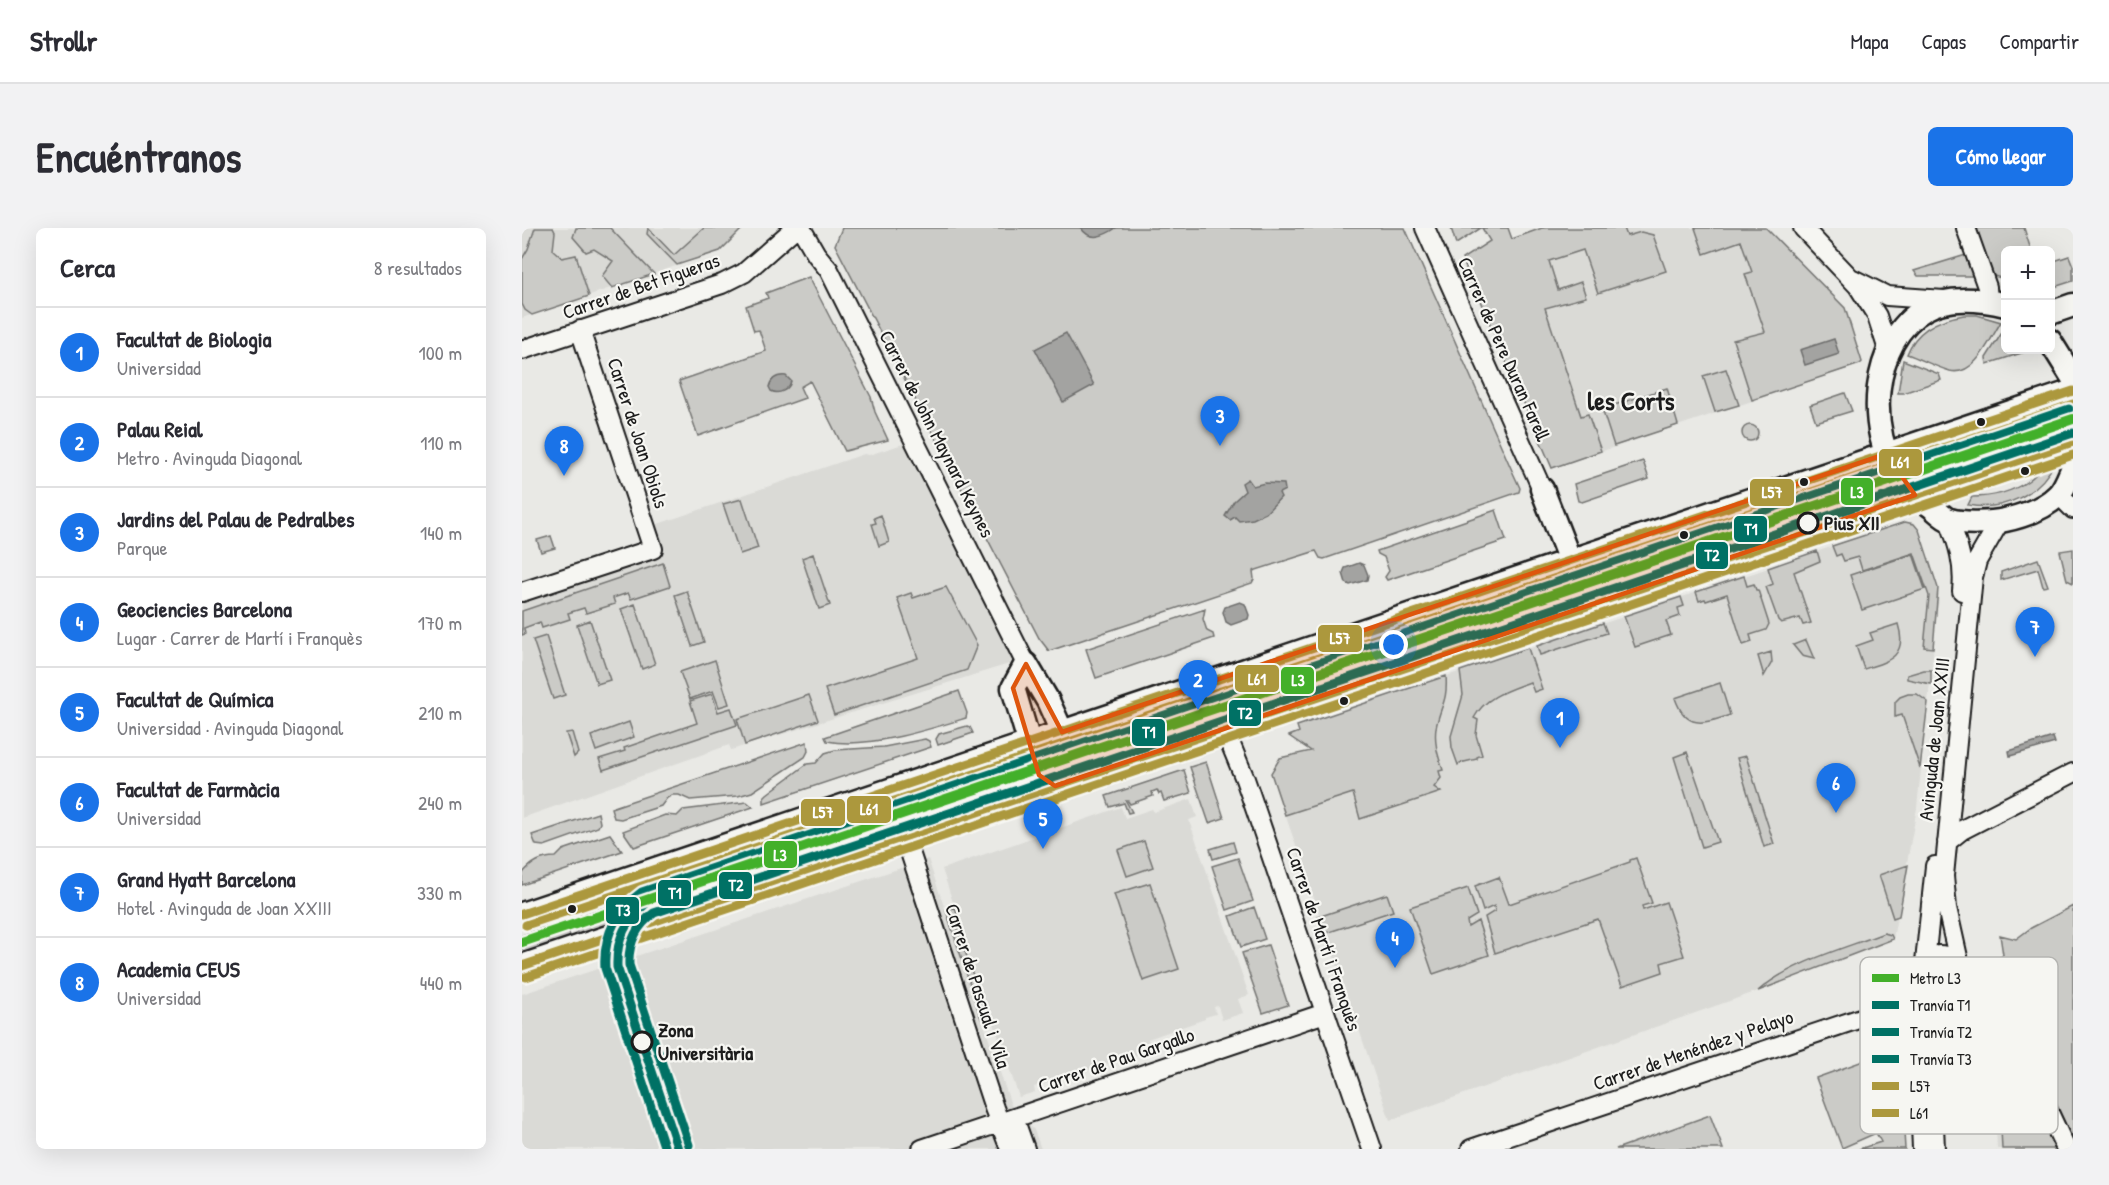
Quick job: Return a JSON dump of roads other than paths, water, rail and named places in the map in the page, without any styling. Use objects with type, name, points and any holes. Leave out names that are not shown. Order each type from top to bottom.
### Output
[{"type":"main road","points":[[1997,303],[1954,300],[1927,308],[1908,321],[1888,350],[1883,366],[1877,405],[1879,431],[1886,454],[1899,479],[1915,495],[1949,520],[2000,521],[2044,505],[2066,502],[2073,467]]},
{"type":"main road","points":[[2055,311],[2073,305]]},
{"type":"main road","points":[[2055,349],[2073,378]]},
{"type":"main road","points":[[522,914],[2073,391]]},
{"type":"main road","points":[[522,966],[1055,786],[1227,737],[1915,495],[2073,442]]},
{"type":"main road","points":[[1542,489],[1570,561]]},
{"type":"main road","points":[[1055,786],[1039,775],[1012,688],[1026,664],[1048,701],[1062,732]]},
{"type":"street","name":"Carrer de Bet Figueras","points":[[522,350],[737,277],[795,228]]},
{"type":"street","name":"Carrer de John Maynard Keynes","points":[[801,228],[816,254],[829,270],[1026,664]]},
{"type":"street","name":"Carrer de Pere Duran Farell","points":[[1425,228],[1542,489]]},
{"type":"street","points":[[1803,228],[1853,279],[1877,316],[1888,350]]},
{"type":"street","points":[[1966,228],[1987,287],[1997,303]]},
{"type":"street","points":[[1853,279],[1887,296],[1954,300]]},
{"type":"street","name":"Carrer de Joan Obiols","points":[[522,592],[653,549],[580,330]]},
{"type":"street","name":"Avinguda de Joan XXIII","points":[[1925,957],[1963,577],[1960,548],[1949,520]]},
{"type":"street","name":"Avinguda de Joan XXIII","points":[[1957,957],[1945,891],[1947,842],[1973,577],[1977,561],[2000,521]]},
{"type":"street","name":"Carrer de Martí i Franquès","points":[[1227,737],[1229,757],[1372,1149]]},
{"type":"street","points":[[1947,842],[1962,830],[2073,773]]},
{"type":"street","name":"Carrer de Pascual i Vila","points":[[905,837],[1007,1120],[1025,1149]]},
{"type":"street","points":[[1932,957],[1935,955],[1948,957]]},
{"type":"street","name":"Carrer de Martí i Franquès","points":[[1321,1014],[1362,1149]]},
{"type":"street","name":"Carrer de Pau Gargallo","points":[[922,1149],[1321,1014]]},
{"type":"street","name":"Carrer de Menéndez y Pelayo","points":[[1471,1149],[1860,1018]]},
{"type":"street","name":"Carrer de Pascual i Vila","points":[[1007,1120],[1010,1149]]},
{"type":"street","points":[[2058,1132],[2066,1149]]},
{"type":"street","points":[[1921,1134],[1922,1149]]},
{"type":"street","points":[[1934,1134],[1935,1149]]},
{"type":"metro line","name":"L3","points":[[522,942],[2073,419]]},
{"type":"tram line","name":"T3","points":[[665,1149],[605,968],[606,945],[613,925],[625,907],[642,892],[2069,409]]},
{"type":"tram line","name":"T1","points":[[678,1149],[617,967],[618,947],[624,930],[634,915],[648,902],[2073,420]]},
{"type":"tram line","name":"T2","points":[[689,1145],[629,965],[634,936],[642,924],[654,913],[2073,433]]},
{"type":"place","name":"Jardins del Palau de Pedralbes","points":[[1220,446]]},
{"type":"place","name":"Academia CEUS","points":[[564,476]]},
{"type":"place","name":"Pius XII","points":[[1808,523]]},
{"type":"place","name":"Grand Hyatt Barcelona","points":[[2035,657]]},
{"type":"place","name":"Palau Reial","points":[[1198,710]]},
{"type":"place","name":"Facultat de Biologia","points":[[1560,748]]},
{"type":"place","name":"Facultat de Farmàcia","points":[[1836,813]]},
{"type":"place","name":"Facultat de Química","points":[[1043,849]]},
{"type":"place","name":"Geociencies Barcelona","points":[[1395,968]]},
{"type":"place","name":"Zona Universitària","points":[[642,1042]]},
{"type":"district","name":"les Corts","points":[[1631,401]]}]
